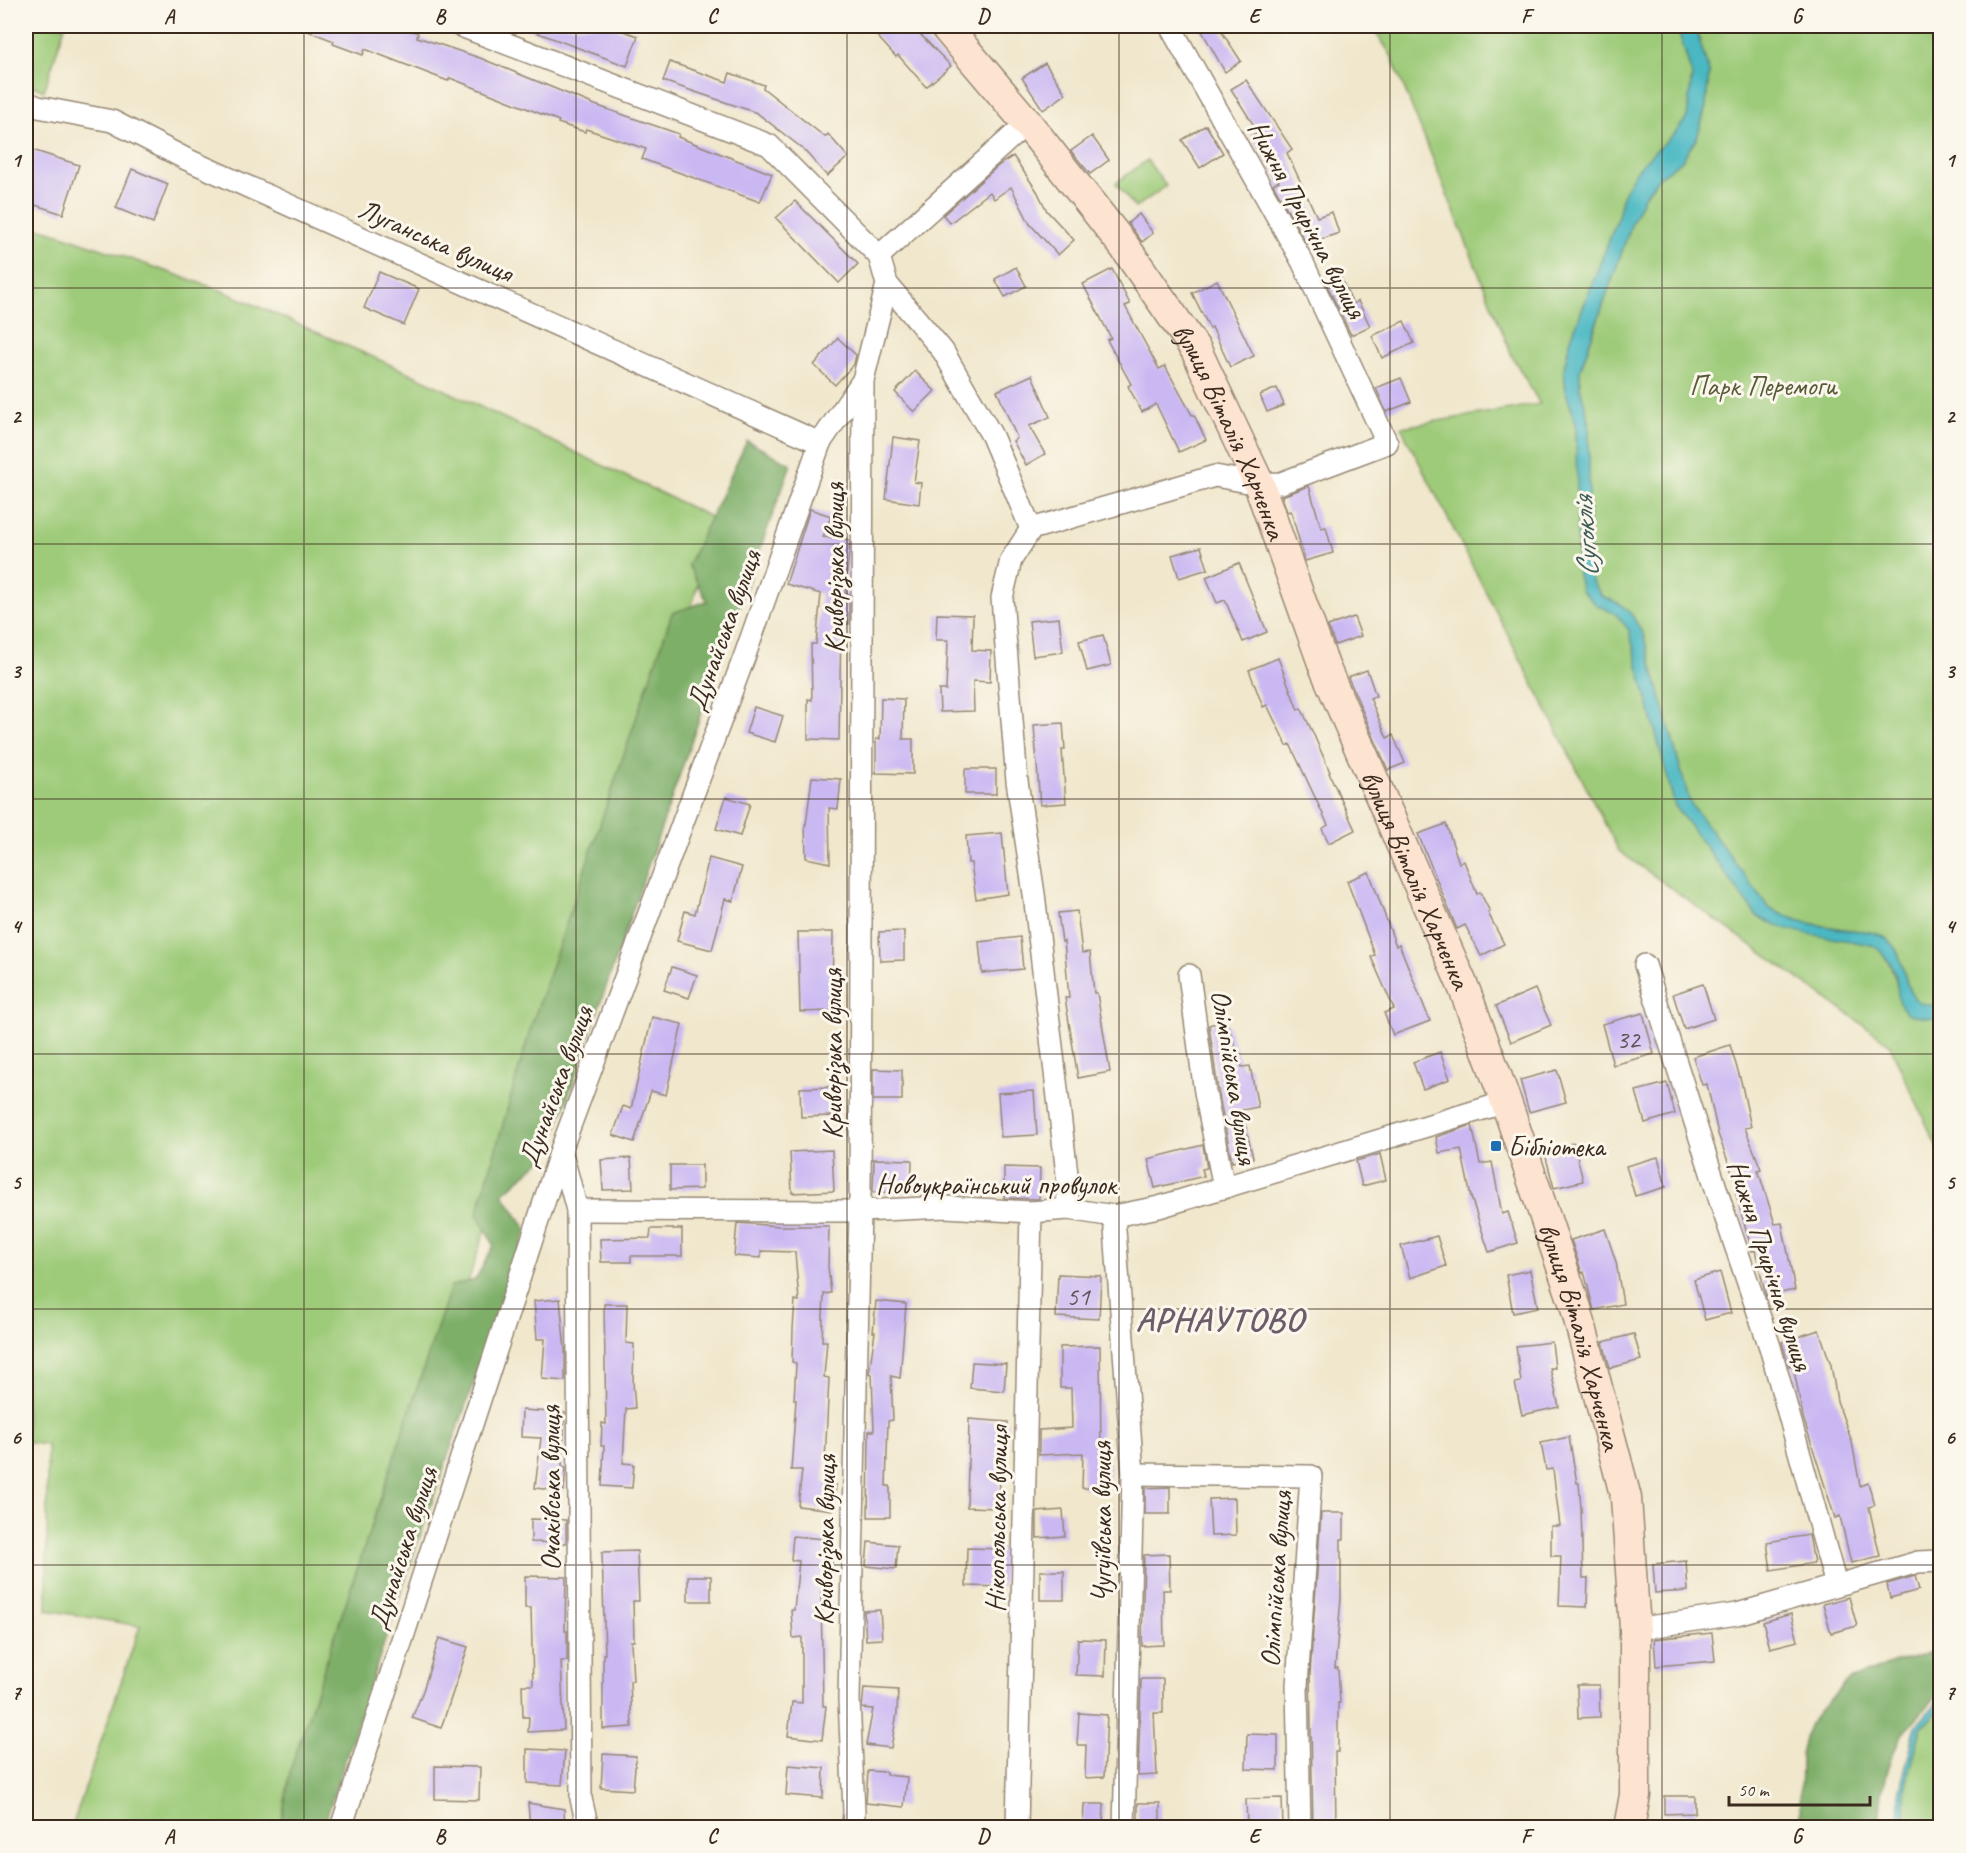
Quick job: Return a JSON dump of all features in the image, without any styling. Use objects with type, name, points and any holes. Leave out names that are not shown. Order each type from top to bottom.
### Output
[{"type":"street","points":[[461,26],[769,145],[879,256],[887,284],[944,351],[992,436],[1031,529]]},
{"type":"street","name":"вулиця Віталія Харченка","points":[[945,26],[1027,123],[1124,246],[1196,350],[1259,484],[1324,666],[1465,991],[1506,1102],[1576,1308],[1626,1498],[1635,1629],[1635,1795],[1629,1827]]},
{"type":"street","name":"Нижня Прирічна вулиця","points":[[1170,26],[1302,261],[1387,443],[1281,483],[1259,484]]},
{"type":"street","name":"Луганська вулиця","points":[[26,102],[38,107],[112,121],[186,159],[820,443]]},
{"type":"street","points":[[879,256],[1027,123]]},
{"type":"street","name":"Криворізька вулиця","points":[[853,1827],[849,1699],[860,1211],[863,380],[887,284]]},
{"type":"street","name":"Дунайська вулиця","points":[[341,1827],[561,1150],[745,655],[820,443],[863,380]]},
{"type":"street","points":[[1068,1209],[1065,1151],[1034,894],[1017,781],[1002,598],[1011,560],[1031,529],[1215,476],[1259,484]]},
{"type":"street","name":"Нижня Прирічна вулиця","points":[[1645,964],[1722,1207],[1770,1347],[1836,1585]]},
{"type":"street","name":"Олімпійська вулиця","points":[[1189,975],[1205,1092],[1224,1188]]},
{"type":"street","name":"Новоукраїнський провулок","points":[[577,1210],[860,1211],[946,1207],[1031,1212],[1068,1209],[1114,1216],[1159,1207],[1506,1102]]},
{"type":"street","name":"Очаківська вулиця","points":[[561,1150],[577,1210],[581,1799],[588,1827]]},
{"type":"street","name":"Нікопольська вулиця","points":[[1017,1827],[1031,1212]]},
{"type":"street","name":"Чугуївська вулиця","points":[[1114,1216],[1133,1474],[1124,1827]]},
{"type":"street","name":"Олімпійська вулиця","points":[[1133,1474],[1311,1476],[1297,1686],[1300,1827]]},
{"type":"street","points":[[1635,1629],[1737,1614],[1918,1562],[1941,1561]]},
{"type":"green space","points":[[26,26],[65,26],[44,91],[26,83]]},
{"type":"green space","points":[[1372,26],[1677,26],[1692,75],[1687,118],[1675,133],[1649,157],[1624,192],[1617,220],[1570,341],[1564,368],[1566,392],[1576,423],[1578,575],[1582,591],[1597,605],[1616,614],[1629,630],[1675,806],[1757,916],[1875,946],[1890,965],[1900,1002],[1919,1017],[1933,1017],[1940,1020],[1940,1154],[1889,1043],[1619,851],[1401,427],[1540,404],[1512,356],[1391,55]]},
{"type":"green space","name":"Парк Перемоги","points":[[1695,26],[1940,26],[1940,1007],[1920,1002],[1912,996],[1896,949],[1880,935],[1805,922],[1769,909],[1690,803],[1643,634],[1620,604],[1602,596],[1592,582],[1589,567],[1589,421],[1580,387],[1580,371],[1633,220],[1645,195],[1659,177],[1681,161],[1697,138],[1706,106],[1709,72]]},
{"type":"green space","points":[[1147,160],[1166,186],[1135,208],[1116,183]]},
{"type":"green space","points":[[26,225],[56,233],[223,291],[416,376],[719,521],[288,1827],[72,1827],[140,1626],[47,1610],[47,1445],[26,1442]]},
{"type":"green space","points":[[747,441],[791,464],[715,673],[548,1154],[503,1194],[527,1230],[414,1553],[323,1827],[280,1828],[291,1768],[451,1286],[475,1280],[494,1245],[477,1214],[531,1027],[672,613],[707,601],[688,565]]},
{"type":"green space","points":[[1927,1653],[1940,1655],[1940,1693],[1918,1716],[1900,1740],[1890,1760],[1884,1782],[1880,1827],[1802,1827],[1801,1755],[1808,1726],[1829,1700],[1850,1680],[1893,1663]]},
{"type":"green space","points":[[1940,1708],[1940,1827],[1905,1828],[1905,1789],[1921,1729]]},
{"type":"water","name":"Сугоклія","points":[[1677,26],[1695,26],[1709,72],[1706,106],[1697,138],[1681,161],[1659,177],[1645,195],[1633,220],[1580,370],[1580,387],[1589,421],[1589,567],[1592,582],[1601,596],[1620,604],[1632,615],[1643,634],[1690,803],[1769,908],[1807,923],[1880,935],[1896,949],[1912,996],[1920,1002],[1940,1007],[1940,1020],[1916,1016],[1904,1010],[1899,1000],[1893,969],[1887,958],[1875,946],[1800,932],[1757,916],[1675,806],[1629,630],[1616,614],[1597,605],[1582,591],[1578,575],[1576,423],[1566,392],[1564,368],[1570,341],[1617,220],[1624,192],[1634,174],[1687,118],[1692,75]]},
{"type":"water","points":[[1940,1699],[1940,1708],[1921,1729],[1905,1789],[1905,1827],[1899,1827],[1900,1789],[1916,1726]]},
{"type":"building","points":[[297,26],[398,26],[418,33],[417,37],[480,58],[595,105],[679,134],[678,137],[772,174],[760,202],[642,159],[646,149],[586,129],[585,132],[558,123],[559,121],[450,78],[448,81],[365,49],[363,55],[333,44],[334,41]]},
{"type":"building","points":[[522,26],[608,26],[638,36],[627,66]]},
{"type":"building","points":[[868,26],[912,26],[951,66],[926,87]]},
{"type":"building","points":[[1199,26],[1218,26],[1241,61],[1225,72]]},
{"type":"building","points":[[670,62],[727,82],[730,73],[764,85],[763,88],[825,137],[828,134],[848,157],[827,176],[803,149],[757,113],[663,81]]},
{"type":"building","points":[[1045,63],[1066,94],[1043,110],[1022,78]]},
{"type":"building","points":[[1246,80],[1292,149],[1287,153],[1317,217],[1332,212],[1339,233],[1307,244],[1273,184],[1279,181],[1251,136],[1258,132],[1231,89]]},
{"type":"building","points":[[1206,125],[1223,153],[1200,168],[1182,140]]},
{"type":"building","points":[[1092,136],[1109,160],[1090,174],[1071,151]]},
{"type":"building","points":[[26,148],[79,165],[63,214],[26,202]]},
{"type":"building","points":[[1013,156],[1037,191],[1047,211],[1074,240],[1058,255],[1030,224],[1011,187],[994,199],[990,192],[950,223],[943,215],[999,165]]},
{"type":"building","points":[[132,169],[168,184],[153,223],[116,208]]},
{"type":"building","points":[[795,201],[858,264],[839,283],[776,218]]},
{"type":"building","points":[[1139,214],[1153,233],[1142,242],[1128,223]]},
{"type":"building","points":[[1016,267],[1026,286],[1005,297],[995,279]]},
{"type":"building","points":[[1112,269],[1130,304],[1125,306],[1159,369],[1165,366],[1206,440],[1179,452],[1156,404],[1142,412],[1128,386],[1131,384],[1107,340],[1111,338],[1083,284]]},
{"type":"building","points":[[379,272],[419,289],[404,325],[364,308]]},
{"type":"building","points":[[1340,276],[1353,304],[1358,301],[1370,326],[1351,335],[1326,283]]},
{"type":"building","points":[[1217,280],[1254,356],[1230,367],[1212,327],[1210,329],[1192,293]]},
{"type":"building","points":[[1404,321],[1414,343],[1382,358],[1372,336]]},
{"type":"building","points":[[838,338],[856,355],[854,364],[835,385],[814,365]]},
{"type":"building","points":[[915,371],[935,391],[914,412],[895,392]]},
{"type":"building","points":[[1032,375],[1050,417],[1029,426],[1045,454],[1026,465],[1013,441],[1017,438],[997,391]]},
{"type":"building","points":[[1401,378],[1411,402],[1386,412],[1376,388]]},
{"type":"building","points":[[1277,388],[1284,405],[1267,412],[1260,395]]},
{"type":"building","points":[[893,437],[920,441],[914,482],[921,483],[919,504],[886,499]]},
{"type":"building","points":[[1309,486],[1321,528],[1326,527],[1333,553],[1305,561],[1291,511],[1287,512],[1282,496]]},
{"type":"building","points":[[810,509],[831,516],[823,537],[850,540],[845,594],[849,594],[849,624],[841,624],[839,740],[808,739],[808,699],[812,700],[811,644],[816,644],[821,594],[786,584]]},
{"type":"building","points":[[1201,547],[1208,569],[1179,578],[1172,555]]},
{"type":"building","points":[[1239,563],[1267,632],[1243,642],[1225,600],[1217,603],[1206,577]]},
{"type":"building","points":[[937,614],[973,615],[972,650],[991,651],[990,682],[973,681],[974,711],[940,712],[939,690],[946,690],[948,640],[936,640]]},
{"type":"building","points":[[1354,617],[1361,636],[1335,645],[1328,626]]},
{"type":"building","points":[[1059,618],[1063,652],[1033,656],[1029,621]]},
{"type":"building","points":[[1103,635],[1111,665],[1087,671],[1079,641]]},
{"type":"building","points":[[1278,658],[1298,710],[1301,708],[1313,733],[1355,830],[1329,843],[1322,829],[1328,825],[1290,744],[1287,746],[1267,705],[1263,707],[1249,670]]},
{"type":"building","points":[[1367,670],[1376,696],[1370,698],[1387,738],[1393,735],[1405,763],[1388,770],[1348,677]]},
{"type":"building","points":[[881,698],[904,699],[903,739],[913,739],[913,774],[876,773],[876,739],[880,739]]},
{"type":"building","points":[[754,707],[783,716],[775,742],[746,733]]},
{"type":"building","points":[[1063,723],[1065,750],[1062,750],[1066,803],[1040,805],[1034,725]]},
{"type":"building","points":[[965,769],[996,769],[996,794],[965,794]]},
{"type":"building","points":[[812,777],[841,779],[838,809],[829,808],[830,863],[806,858],[805,824]]},
{"type":"building","points":[[726,797],[750,804],[740,836],[716,829]]},
{"type":"building","points":[[1446,824],[1459,863],[1464,861],[1477,894],[1480,892],[1504,944],[1481,956],[1465,925],[1457,929],[1418,834]]},
{"type":"building","points":[[1002,833],[1008,894],[976,899],[971,863],[968,863],[966,836]]},
{"type":"building","points":[[709,858],[742,867],[733,901],[725,899],[712,950],[677,941],[685,911],[695,914]]},
{"type":"building","points":[[1369,872],[1396,946],[1399,944],[1430,1021],[1393,1035],[1384,1013],[1394,1009],[1371,957],[1375,955],[1347,881]]},
{"type":"building","points":[[1077,911],[1082,953],[1090,952],[1094,993],[1097,993],[1110,1072],[1078,1078],[1065,998],[1069,998],[1064,941],[1062,942],[1058,913]]},
{"type":"building","points":[[904,931],[904,960],[880,961],[879,932]]},
{"type":"building","points":[[798,932],[833,932],[832,1011],[800,1012]]},
{"type":"building","points":[[1020,937],[1023,969],[982,973],[979,942]]},
{"type":"building","points":[[672,967],[697,975],[689,998],[664,990]]},
{"type":"building","points":[[1703,984],[1714,1019],[1684,1029],[1673,994]]},
{"type":"building","points":[[1535,989],[1551,1025],[1511,1042],[1496,1006]]},
{"type":"building","points":[[1643,1013],[1654,1054],[1613,1065],[1602,1024]]},
{"type":"building","points":[[652,1017],[682,1024],[666,1095],[651,1091],[634,1142],[613,1135],[623,1106],[631,1109]]},
{"type":"building","points":[[1226,1020],[1242,1067],[1250,1066],[1258,1107],[1242,1110],[1253,1158],[1232,1162],[1218,1090],[1209,1025]]},
{"type":"building","points":[[1730,1045],[1751,1127],[1745,1128],[1761,1169],[1758,1170],[1775,1224],[1782,1223],[1795,1290],[1766,1296],[1755,1250],[1752,1251],[1735,1190],[1738,1189],[1718,1134],[1707,1084],[1702,1085],[1693,1057]]},
{"type":"building","points":[[1440,1052],[1450,1079],[1423,1089],[1413,1062]]},
{"type":"building","points":[[873,1069],[902,1070],[902,1100],[873,1100]]},
{"type":"building","points":[[1557,1070],[1566,1102],[1529,1112],[1520,1080]]},
{"type":"building","points":[[1667,1083],[1675,1114],[1645,1123],[1636,1091]]},
{"type":"building","points":[[832,1087],[833,1116],[801,1117],[800,1088]]},
{"type":"building","points":[[1034,1091],[1037,1135],[1001,1137],[998,1093]]},
{"type":"building","points":[[1472,1125],[1480,1164],[1492,1162],[1502,1214],[1508,1212],[1518,1243],[1489,1252],[1471,1197],[1461,1149],[1439,1153],[1436,1137]]},
{"type":"building","points":[[1574,1143],[1583,1181],[1554,1188],[1544,1150]]},
{"type":"building","points":[[1203,1145],[1207,1168],[1202,1169],[1204,1176],[1155,1188],[1148,1159]]},
{"type":"building","points":[[832,1150],[834,1191],[792,1193],[790,1152]]},
{"type":"building","points":[[1380,1154],[1386,1180],[1362,1186],[1356,1161]]},
{"type":"building","points":[[1658,1157],[1666,1187],[1635,1196],[1626,1166]]},
{"type":"building","points":[[631,1158],[633,1189],[603,1190],[601,1160]]},
{"type":"building","points":[[874,1159],[912,1160],[911,1193],[873,1192]]},
{"type":"building","points":[[670,1165],[702,1165],[702,1189],[670,1190]]},
{"type":"building","points":[[1004,1167],[1040,1168],[1039,1199],[1004,1198]]},
{"type":"building","points":[[737,1223],[829,1226],[828,1267],[831,1293],[824,1294],[822,1341],[827,1341],[824,1377],[829,1378],[824,1483],[836,1485],[833,1510],[798,1506],[802,1470],[791,1470],[796,1400],[794,1400],[796,1363],[792,1362],[793,1329],[795,1300],[799,1301],[795,1252],[761,1251],[761,1258],[734,1256]]},
{"type":"building","points":[[651,1229],[682,1229],[682,1256],[631,1256],[631,1262],[601,1262],[600,1239],[650,1238]]},
{"type":"building","points":[[1605,1229],[1616,1262],[1623,1304],[1594,1310],[1584,1272],[1582,1273],[1571,1240]]},
{"type":"building","points":[[1437,1236],[1446,1266],[1410,1278],[1401,1246]]},
{"type":"building","points":[[1530,1270],[1538,1308],[1513,1313],[1506,1275]]},
{"type":"building","points":[[1720,1272],[1731,1313],[1705,1320],[1694,1280]]},
{"type":"building","points":[[1058,1274],[1101,1276],[1099,1319],[1056,1317]]},
{"type":"building","points":[[560,1299],[565,1350],[565,1381],[542,1379],[545,1339],[537,1339],[534,1301]]},
{"type":"building","points":[[876,1301],[906,1304],[900,1378],[891,1376],[893,1420],[888,1421],[886,1486],[890,1486],[890,1517],[868,1517],[869,1431],[874,1431],[872,1374],[869,1373],[875,1332],[873,1332]]},
{"type":"building","points":[[604,1304],[627,1304],[626,1343],[634,1344],[635,1408],[626,1409],[623,1463],[634,1464],[632,1488],[602,1486],[604,1446],[601,1446],[602,1423],[606,1424]]},
{"type":"building","points":[[1819,1330],[1831,1365],[1837,1401],[1852,1442],[1860,1486],[1868,1483],[1875,1505],[1869,1507],[1880,1556],[1851,1563],[1840,1516],[1835,1518],[1803,1417],[1793,1365],[1789,1366],[1782,1342]]},
{"type":"building","points":[[1634,1334],[1641,1360],[1610,1368],[1603,1342]]},
{"type":"building","points":[[1552,1342],[1555,1368],[1550,1368],[1559,1407],[1522,1415],[1515,1383],[1521,1382],[1516,1346]]},
{"type":"building","points":[[1100,1346],[1101,1460],[1109,1460],[1108,1488],[1082,1488],[1083,1453],[1039,1455],[1039,1430],[1072,1428],[1071,1388],[1060,1388],[1060,1347]]},
{"type":"building","points":[[972,1362],[1006,1364],[1004,1391],[970,1388]]},
{"type":"building","points":[[522,1410],[565,1413],[562,1466],[566,1467],[564,1491],[535,1488],[541,1438],[521,1437]]},
{"type":"building","points":[[969,1419],[1008,1422],[1006,1450],[1001,1450],[999,1508],[967,1507]]},
{"type":"building","points":[[1569,1437],[1577,1483],[1579,1483],[1583,1578],[1588,1578],[1587,1607],[1559,1606],[1561,1556],[1551,1556],[1551,1526],[1560,1526],[1553,1469],[1546,1470],[1541,1443]]},
{"type":"building","points":[[1170,1487],[1170,1514],[1145,1514],[1145,1488]]},
{"type":"building","points":[[1235,1498],[1236,1535],[1211,1536],[1209,1499]]},
{"type":"building","points":[[1063,1510],[1065,1536],[1037,1538],[1037,1512]]},
{"type":"building","points":[[1321,1513],[1344,1513],[1344,1539],[1341,1539],[1341,1598],[1335,1668],[1338,1668],[1340,1703],[1338,1703],[1338,1752],[1335,1752],[1336,1827],[1313,1827],[1310,1675]]},
{"type":"building","points":[[531,1519],[566,1520],[566,1543],[531,1542]]},
{"type":"building","points":[[1809,1535],[1814,1563],[1771,1570],[1767,1542]]},
{"type":"building","points":[[793,1536],[834,1540],[832,1564],[824,1564],[821,1595],[823,1706],[826,1706],[822,1740],[788,1736],[792,1702],[802,1703],[802,1637],[793,1638],[791,1610],[794,1610],[799,1561],[791,1560]]},
{"type":"building","points":[[868,1542],[898,1545],[896,1569],[866,1566]]},
{"type":"building","points":[[967,1548],[1004,1549],[1003,1587],[966,1586]]},
{"type":"building","points":[[637,1551],[639,1601],[633,1601],[634,1641],[631,1641],[632,1727],[603,1729],[603,1654],[605,1654],[602,1552]]},
{"type":"building","points":[[1169,1554],[1170,1590],[1163,1590],[1164,1645],[1142,1646],[1144,1555]]},
{"type":"building","points":[[1686,1561],[1688,1591],[1655,1593],[1653,1564]]},
{"type":"building","points":[[1040,1571],[1064,1571],[1064,1600],[1040,1600]]},
{"type":"building","points":[[525,1576],[566,1577],[567,1661],[561,1661],[564,1730],[528,1732],[529,1717],[523,1717],[522,1685],[533,1685],[531,1608],[525,1608]]},
{"type":"building","points":[[688,1576],[711,1576],[711,1601],[688,1601]]},
{"type":"building","points":[[1915,1576],[1919,1590],[1890,1598],[1887,1584]]},
{"type":"building","points":[[1849,1597],[1857,1626],[1831,1633],[1823,1604]]},
{"type":"building","points":[[880,1610],[882,1639],[866,1640],[864,1611]]},
{"type":"building","points":[[1791,1614],[1798,1641],[1770,1648],[1763,1622]]},
{"type":"building","points":[[1712,1633],[1715,1661],[1656,1666],[1654,1639]]},
{"type":"building","points":[[439,1638],[468,1647],[441,1728],[412,1718]]},
{"type":"building","points":[[1078,1639],[1106,1640],[1105,1676],[1076,1675]]},
{"type":"building","points":[[1141,1679],[1163,1679],[1163,1713],[1154,1713],[1157,1775],[1138,1776]]},
{"type":"building","points":[[1577,1685],[1599,1685],[1600,1717],[1578,1718]]},
{"type":"building","points":[[864,1688],[898,1690],[891,1748],[866,1745],[873,1709],[862,1708]]},
{"type":"building","points":[[1079,1713],[1107,1715],[1104,1777],[1085,1778],[1086,1745],[1077,1745]]},
{"type":"building","points":[[1247,1734],[1278,1735],[1278,1770],[1246,1769]]},
{"type":"building","points":[[527,1749],[565,1751],[562,1785],[527,1783]]},
{"type":"building","points":[[603,1754],[636,1756],[633,1790],[601,1788]]},
{"type":"building","points":[[788,1765],[824,1768],[823,1798],[786,1795]]},
{"type":"building","points":[[435,1766],[480,1767],[479,1800],[435,1799]]},
{"type":"building","points":[[868,1771],[907,1777],[904,1807],[866,1803]]},
{"type":"building","points":[[1664,1796],[1695,1796],[1695,1813],[1664,1814]]},
{"type":"building","points":[[1282,1798],[1283,1827],[1247,1827],[1246,1799]]},
{"type":"building","points":[[528,1803],[564,1809],[565,1827],[530,1827]]},
{"type":"building","points":[[1138,1803],[1160,1803],[1160,1827],[1138,1827]]},
{"type":"building","points":[[1084,1804],[1104,1804],[1103,1827],[1083,1827]]},
{"type":"place","name":"Бібліотека","points":[[1496,1146]]},
{"type":"district","name":"АРНАУТОВО","points":[[1220,1318]]}]
